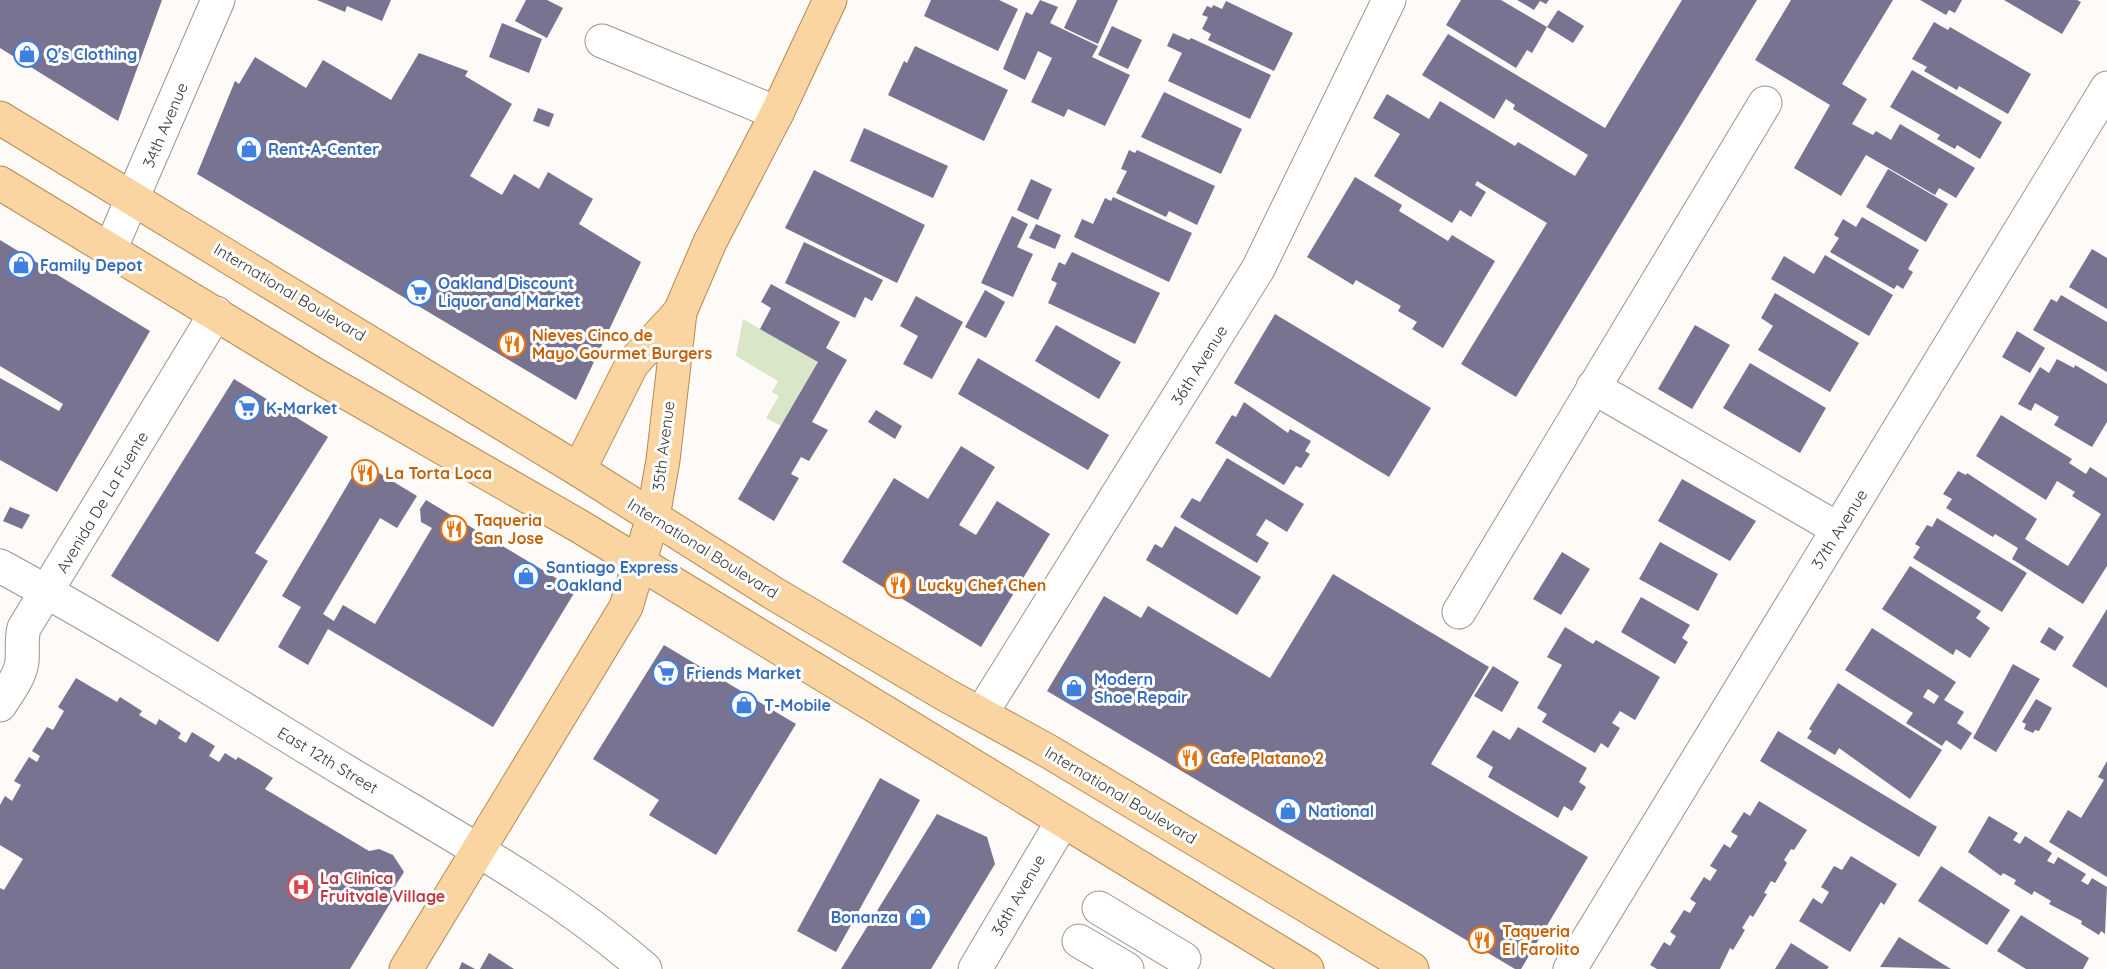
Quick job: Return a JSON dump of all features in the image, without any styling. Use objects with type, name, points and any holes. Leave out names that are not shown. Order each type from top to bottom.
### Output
[{"type":"main road","name":"35th Avenue","points":[[406,969],[626,607],[653,517],[663,460],[680,312],[710,242],[777,113],[830,0]]},
{"type":"main road","name":"International Boulevard","points":[[0,118],[579,470],[773,593],[1058,757],[1412,969]]},
{"type":"main road","points":[[0,183],[314,374],[640,564],[1307,969]]},
{"type":"main road","points":[[579,470],[632,364],[680,312]]},
{"type":"street","name":"34th Avenue","points":[[110,250],[218,0]]},
{"type":"street","name":"36th Avenue","points":[[981,714],[1258,269],[1389,0]]},
{"type":"street","points":[[602,41],[777,113]]},
{"type":"street","name":"37th Avenue","points":[[1570,969],[2107,88]]},
{"type":"street","points":[[1459,612],[1765,103]]},
{"type":"street","name":"Avenida De La Fuente","points":[[2,700],[22,662],[20,643],[24,628],[216,313]]},
{"type":"street","points":[[1593,387],[1838,529]]},
{"type":"street","name":"East 12th Street","points":[[0,566],[48,591],[478,851],[606,934],[645,969]]},
{"type":"street","name":"36th Avenue","points":[[975,969],[1062,822]]},
{"type":"street","points":[[1099,908],[1184,959]]},
{"type":"street","points":[[1079,941],[1127,969]]},
{"type":"green space","points":[[743,319],[818,362],[781,426],[766,418],[779,396],[772,392],[778,381],[736,356]]},
{"type":"building","points":[[0,0],[162,0],[118,121],[0,48]]},
{"type":"building","points":[[317,0],[391,0],[382,21],[347,6],[345,12]]},
{"type":"building","points":[[526,0],[547,0],[563,8],[547,38],[515,21]]},
{"type":"building","points":[[931,0],[999,0],[1018,9],[998,51],[924,16]]},
{"type":"building","points":[[1040,0],[1058,7],[1050,23],[1098,46],[1092,57],[1130,75],[1105,126],[1068,109],[1064,117],[1031,102],[1052,58],[1038,51],[1025,80],[1003,69],[1026,12],[1032,15]]},
{"type":"building","points":[[1077,0],[1118,0],[1098,44],[1064,28]]},
{"type":"building","points":[[1461,0],[1501,0],[1547,27],[1532,53],[1527,50],[1516,68],[1446,25]]},
{"type":"building","points":[[1517,0],[1549,0],[1546,4],[1540,1],[1534,10]]},
{"type":"building","points":[[1682,0],[1757,0],[1516,397],[1461,364],[1547,223],[1477,181],[1475,185],[1486,192],[1471,217],[1460,210],[1452,223],[1374,176],[1400,134],[1373,118],[1387,94],[1429,119],[1440,101],[1515,146],[1518,142],[1575,176],[1588,155],[1513,109],[1515,105],[1506,99],[1494,119],[1422,75],[1448,34],[1605,128]]},
{"type":"building","points":[[1791,0],[1893,0],[1842,84],[1867,99],[1852,124],[1873,135],[1876,131],[1891,140],[1900,124],[1975,168],[1956,198],[1939,188],[1935,195],[1866,155],[1841,196],[1794,168],[1830,105],[1755,60]]},
{"type":"building","points":[[1920,0],[1962,0],[1955,13],[1949,10],[1946,15]]},
{"type":"building","points":[[2004,0],[2077,0],[2081,2],[2062,34]]},
{"type":"building","points":[[1226,1],[1293,33],[1274,71],[1208,40],[1211,34],[1202,29],[1208,17],[1202,15],[1207,6],[1212,8],[1213,5],[1222,9]]},
{"type":"building","points":[[1558,10],[1584,26],[1573,43],[1547,27]]},
{"type":"building","points":[[1934,22],[1948,30],[1950,27],[2031,74],[2008,114],[1959,86],[1957,90],[1924,71],[1927,67],[1912,59]]},
{"type":"building","points":[[502,23],[542,39],[529,73],[489,57]]},
{"type":"building","points":[[1112,26],[1142,40],[1128,69],[1098,55]]},
{"type":"building","points":[[1173,33],[1189,40],[1191,38],[1271,75],[1250,119],[1168,81],[1182,53],[1167,46]]},
{"type":"building","points":[[915,46],[1008,90],[984,141],[888,95],[904,61],[907,63]]},
{"type":"building","points":[[419,53],[468,71],[465,76],[512,104],[470,176],[502,195],[514,174],[539,189],[548,172],[593,199],[579,224],[641,262],[576,400],[197,174],[235,81],[239,84],[255,57],[306,88],[323,60],[391,100]]},
{"type":"building","points":[[1912,70],[2002,122],[1980,159],[1957,145],[1955,149],[1937,139],[1940,135],[1890,107]]},
{"type":"building","points":[[1164,92],[1242,129],[1221,174],[1141,137]]},
{"type":"building","points":[[538,108],[554,114],[549,127],[533,121]]},
{"type":"building","points":[[864,128],[948,166],[933,198],[850,161]]},
{"type":"building","points":[[1129,150],[1135,153],[1137,150],[1215,186],[1197,225],[1169,211],[1166,217],[1116,193],[1127,171],[1121,169]]},
{"type":"building","points":[[1888,169],[1948,204],[1926,242],[1866,207]]},
{"type":"building","points":[[814,170],[925,225],[897,283],[785,228]]},
{"type":"building","points":[[1355,177],[1402,205],[1399,211],[1448,241],[1452,235],[1495,261],[1443,348],[1412,329],[1417,322],[1398,311],[1401,306],[1356,280],[1353,285],[1307,257]]},
{"type":"building","points":[[1031,179],[1052,189],[1038,220],[1017,210]]},
{"type":"building","points":[[1113,197],[1192,233],[1169,282],[1074,237],[1082,219],[1093,224],[1105,198],[1111,201]]},
{"type":"building","points":[[1012,216],[1028,224],[1017,247],[1033,254],[1013,297],[981,283]]},
{"type":"building","points":[[1862,217],[1919,250],[1908,269],[1913,272],[1903,289],[1897,285],[1894,289],[1830,252],[1839,238],[1834,235],[1843,219],[1856,227]]},
{"type":"building","points":[[1036,224],[1061,235],[1055,249],[1029,238]]},
{"type":"building","points":[[0,240],[150,331],[57,492],[0,460],[0,378],[59,411],[63,404],[0,366]]},
{"type":"building","points":[[804,242],[883,280],[872,301],[865,297],[855,318],[785,283]]},
{"type":"building","points":[[2092,249],[2107,258],[2107,309],[2069,287]]},
{"type":"building","points":[[1072,252],[1160,293],[1135,344],[1048,303],[1057,283],[1051,280],[1059,262],[1065,265]]},
{"type":"building","points":[[1825,255],[1893,295],[1869,336],[1771,279],[1784,256],[1814,274]]},
{"type":"building","points":[[771,284],[840,322],[826,348],[847,360],[812,422],[828,430],[809,461],[801,457],[791,474],[799,478],[774,521],[738,499],[818,362],[760,329],[771,308],[761,302]]},
{"type":"building","points":[[985,290],[1005,302],[986,338],[965,327]]},
{"type":"building","points":[[1775,293],[1859,343],[1830,392],[1758,350],[1773,326],[1761,318]]},
{"type":"building","points":[[2061,295],[2107,322],[2107,372],[2033,330],[2051,299],[2057,302]]},
{"type":"building","points":[[916,296],[963,322],[932,379],[903,364],[918,336],[900,326]]},
{"type":"building","points":[[1275,314],[1431,408],[1389,477],[1234,383]]},
{"type":"building","points":[[1056,325],[1121,362],[1099,399],[1035,361]]},
{"type":"building","points":[[1695,325],[1730,345],[1692,409],[1658,389]]},
{"type":"building","points":[[2017,331],[2045,348],[2030,373],[2002,357]]},
{"type":"building","points":[[978,358],[1109,435],[1088,470],[958,394]]},
{"type":"building","points":[[2057,359],[2074,368],[2075,365],[2107,384],[2107,422],[2092,447],[2054,425],[2059,417],[2035,403],[2031,411],[2018,404],[2040,367],[2049,373]]},
{"type":"building","points":[[1750,363],[1826,408],[1800,453],[1723,408]]},
{"type":"building","points":[[234,379],[328,437],[255,553],[268,561],[218,642],[111,576]]},
{"type":"building","points":[[1244,402],[1288,433],[1290,429],[1311,441],[1305,451],[1310,454],[1301,468],[1296,466],[1284,485],[1215,443],[1232,415],[1236,417]]},
{"type":"building","points":[[876,410],[902,426],[895,439],[868,422]]},
{"type":"building","points":[[2001,415],[2072,459],[2069,463],[2086,474],[2090,467],[2107,478],[2107,566],[2083,604],[2012,559],[2018,548],[1995,534],[1993,537],[1946,508],[1952,499],[1943,494],[1958,471],[1966,475],[1967,473],[2037,519],[2025,539],[2068,566],[2101,514],[2072,496],[2075,492],[2057,481],[2046,500],[1976,456]]},
{"type":"building","points":[[961,446],[995,467],[959,525],[976,535],[997,501],[1050,534],[981,647],[842,562],[894,478],[928,499]]},
{"type":"building","points":[[1227,458],[1304,504],[1287,532],[1266,519],[1256,535],[1269,543],[1257,563],[1180,517],[1192,498],[1200,502]]},
{"type":"building","points":[[361,462],[417,496],[397,528],[380,518],[323,614],[334,621],[343,605],[375,624],[432,528],[421,522],[420,509],[426,500],[576,590],[493,727],[328,629],[308,665],[278,647],[301,607],[282,596]]},
{"type":"building","points":[[1682,479],[1756,521],[1730,561],[1658,521]]},
{"type":"building","points":[[10,507],[30,515],[22,529],[3,521]]},
{"type":"building","points":[[1937,518],[2027,573],[2002,612],[1913,558],[1920,547],[1915,544],[1927,525],[1932,527]]},
{"type":"building","points":[[1175,526],[1261,577],[1237,615],[1146,560],[1155,544],[1162,548]]},
{"type":"building","points":[[1660,542],[1718,574],[1698,611],[1639,579]]},
{"type":"building","points":[[1562,552],[1590,569],[1561,615],[1533,599]]},
{"type":"building","points":[[1910,566],[1981,611],[1976,618],[1990,628],[1970,658],[1956,649],[1953,655],[1882,609]]},
{"type":"building","points":[[1333,574],[1489,667],[1431,764],[1588,857],[1521,969],[1515,969],[1047,691],[1104,596],[1141,618],[1148,606],[1270,678]]},
{"type":"building","points":[[1641,597],[1690,625],[1682,638],[1688,642],[1675,664],[1621,632]]},
{"type":"building","points":[[2107,609],[2107,688],[2072,666]]},
{"type":"building","points":[[1565,627],[1593,644],[1596,640],[1660,677],[1635,720],[1620,711],[1612,723],[1620,728],[1608,748],[1601,743],[1595,753],[1542,722],[1547,714],[1537,708],[1562,665],[1547,657]]},
{"type":"building","points":[[2049,627],[2064,637],[2055,651],[2040,642]]},
{"type":"building","points":[[1872,628],[1956,682],[1944,700],[1964,712],[1957,723],[1972,733],[1961,750],[1946,740],[1942,746],[1906,723],[1913,713],[1845,670]],"holes":[[[1928,689],[1939,696],[1934,704],[1923,697]]]},
{"type":"building","points":[[664,645],[796,724],[716,855],[649,815],[659,800],[593,759]]},
{"type":"building","points":[[2013,664],[2040,679],[1996,752],[1973,738]]},
{"type":"building","points":[[1493,666],[1519,682],[1502,712],[1474,696]]},
{"type":"building","points":[[76,678],[117,702],[120,697],[142,711],[139,715],[156,725],[159,719],[181,733],[178,738],[186,743],[192,732],[215,746],[209,756],[219,762],[225,753],[236,760],[238,757],[273,778],[265,789],[369,851],[379,849],[393,855],[404,872],[390,894],[394,897],[350,969],[0,969],[0,888],[4,890],[23,859],[0,845],[0,805],[5,796],[12,801],[21,785],[14,781],[29,757],[37,762],[40,756],[32,751],[47,727],[53,730],[64,711],[58,707]]},
{"type":"building","points":[[1838,683],[1942,750],[1910,799],[1839,748],[1835,755],[1807,738],[1812,731],[1809,729]]},
{"type":"building","points":[[2036,699],[2052,708],[2039,731],[2035,730],[2033,733],[2024,729],[2026,724],[2022,722]]},
{"type":"building","points":[[1518,727],[1587,768],[1579,782],[1586,787],[1572,811],[1564,806],[1558,818],[1488,777],[1493,767],[1476,757],[1493,730],[1510,740]]},
{"type":"building","points":[[1778,731],[1937,827],[1919,857],[1760,761]]},
{"type":"building","points":[[2107,761],[2107,877],[2049,842],[2068,810],[2081,818],[2104,780],[2098,777]]},
{"type":"building","points":[[880,778],[920,800],[836,952],[797,931]]},
{"type":"building","points":[[1759,801],[1807,830],[1794,850],[1791,849],[1784,860],[1787,863],[1775,883],[1771,881],[1764,893],[1767,894],[1753,917],[1750,915],[1742,928],[1745,930],[1733,950],[1730,948],[1720,969],[1657,969],[1650,965],[1664,942],[1670,946],[1676,936],[1670,932],[1684,910],[1690,913],[1696,903],[1690,899],[1704,877],[1710,881],[1717,870],[1710,866],[1724,844],[1730,848],[1738,836],[1731,832],[1744,812],[1750,816]]},
{"type":"building","name":"Bonanza","points":[[937,814],[987,837],[995,864],[931,969],[841,969]]},
{"type":"building","points":[[1989,816],[2018,833],[2013,840],[2020,844],[2025,836],[2052,853],[2047,861],[2054,864],[2058,857],[2086,874],[2081,881],[2088,885],[2092,878],[2107,887],[2105,934],[2101,931],[2099,935],[2081,924],[2082,921],[2049,904],[2051,901],[2034,891],[2032,895],[2014,884],[2016,880],[2003,873],[2001,876],[1968,852]]},
{"type":"building","points":[[1851,856],[1897,884],[1884,905],[1881,902],[1850,952],[1799,921],[1813,898],[1822,904],[1829,892],[1821,887],[1834,866],[1842,870]]},
{"type":"building","points":[[1941,866],[2010,910],[1987,945],[1918,901]]},
{"type":"building","points":[[2021,915],[2089,958],[2083,969],[2026,969],[1997,951]]},
{"type":"building","points":[[1899,937],[1951,969],[1880,967]]},
{"type":"building","points":[[1791,943],[1829,967],[1827,969],[1775,969]]},
{"type":"building","points":[[489,953],[514,969],[480,969]]},
{"type":"building","points":[[462,962],[475,969],[459,969]]},
{"type":"place","name":"Q's Clothing","points":[[27,54]]},
{"type":"place","name":"Rent-A-Center","points":[[249,149]]},
{"type":"place","name":"Family Depot","points":[[21,265]]},
{"type":"place","name":"Oakland Discount Liquor and Market","points":[[419,292]]},
{"type":"place","name":"Nieves Cinco de Mayo Gourmet Burgers","points":[[512,344]]},
{"type":"place","name":"K-Market","points":[[247,408]]},
{"type":"place","name":"La Torta Loca","points":[[365,473]]},
{"type":"place","name":"Taqueria San Jose","points":[[454,529]]},
{"type":"place","name":"Santiago Express - Oakland","points":[[526,576]]},
{"type":"place","name":"Lucky Chef Chen","points":[[898,585]]},
{"type":"place","name":"Friends Market","points":[[666,673]]},
{"type":"place","name":"Modern Shoe Repair","points":[[1074,688]]},
{"type":"place","name":"T-Mobile","points":[[744,705]]},
{"type":"place","name":"Cafe Platano 2","points":[[1190,758]]},
{"type":"place","name":"National","points":[[1288,811]]},
{"type":"place","name":"La Clinica Fruitvale Village","points":[[301,887]]},
{"type":"place","name":"Bonanza","points":[[918,917]]},
{"type":"place","name":"Taqueria El Farolito","points":[[1482,940]]}]
